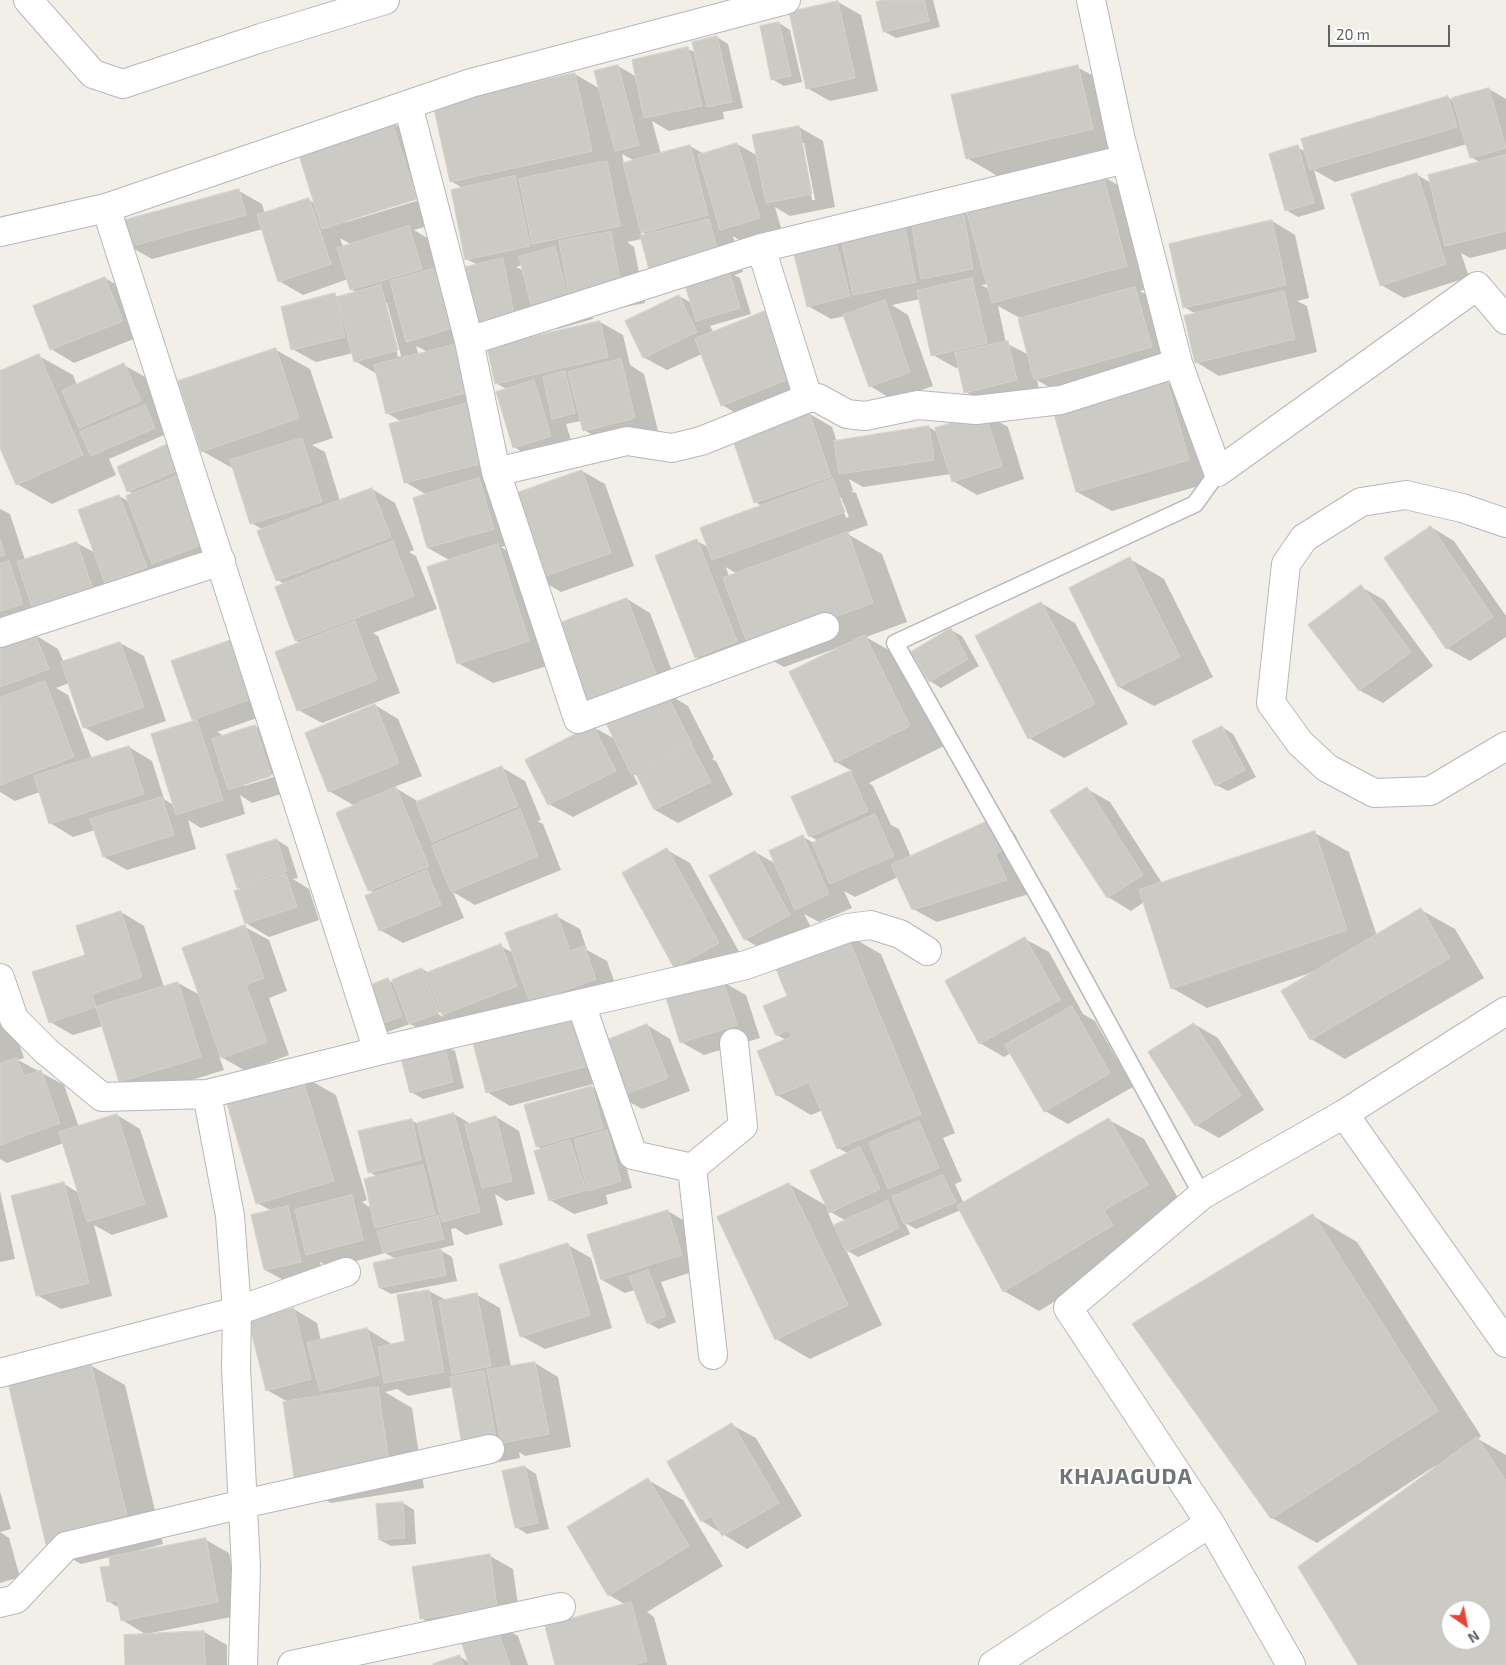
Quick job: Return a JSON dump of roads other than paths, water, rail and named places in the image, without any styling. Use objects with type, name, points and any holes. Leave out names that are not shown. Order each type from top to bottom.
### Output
[{"type":"street","points":[[28,0],[93,74],[122,84],[261,38],[348,5],[385,0]]},
{"type":"street","points":[[0,232],[106,208],[471,83],[786,0]]},
{"type":"street","points":[[1091,0],[1120,136],[1178,363],[1218,472],[1477,286],[1506,320]]},
{"type":"street","points":[[408,105],[469,341],[496,472],[578,719],[825,628]]},
{"type":"street","points":[[469,341],[761,248],[1126,159]]},
{"type":"street","points":[[106,208],[378,1051]]},
{"type":"street","points":[[761,248],[808,398]]},
{"type":"street","points":[[496,472],[628,441],[672,448],[701,441],[808,398],[818,398],[847,414],[865,416],[918,405],[976,410],[1060,400],[1178,363]]},
{"type":"street","points":[[1505,749],[1430,791],[1374,793],[1327,768],[1300,743],[1270,703],[1286,564],[1304,538],[1361,502],[1406,495],[1462,508],[1506,523]]},
{"type":"street","points":[[0,633],[221,561]]},
{"type":"street","points":[[0,978],[14,1019],[46,1051],[102,1097],[207,1094],[378,1051],[746,966],[848,928],[871,925],[900,934],[927,951]]},
{"type":"street","points":[[581,1004],[633,1155],[692,1168]]},
{"type":"street","points":[[1291,1665],[1210,1523],[1068,1308],[1202,1195],[1344,1114],[1506,1011]]},
{"type":"street","points":[[692,1168],[743,1126],[734,1043]]},
{"type":"street","points":[[207,1094],[230,1216],[237,1310],[236,1368],[246,1568],[244,1665]]},
{"type":"street","points":[[1344,1114],[1506,1343]]},
{"type":"street","points":[[692,1168],[712,1354]]},
{"type":"street","points":[[0,1373],[237,1310],[346,1272]]},
{"type":"street","points":[[0,1603],[16,1599],[66,1546],[243,1504],[490,1450]]},
{"type":"street","points":[[993,1665],[1210,1523]]},
{"type":"street","points":[[292,1665],[561,1607]]},
{"type":"lane","points":[[1202,1195],[1062,939],[895,642],[1195,504],[1218,472]]},
{"type":"district","name":"KHAJAGUDA","points":[[1126,1477]]}]
